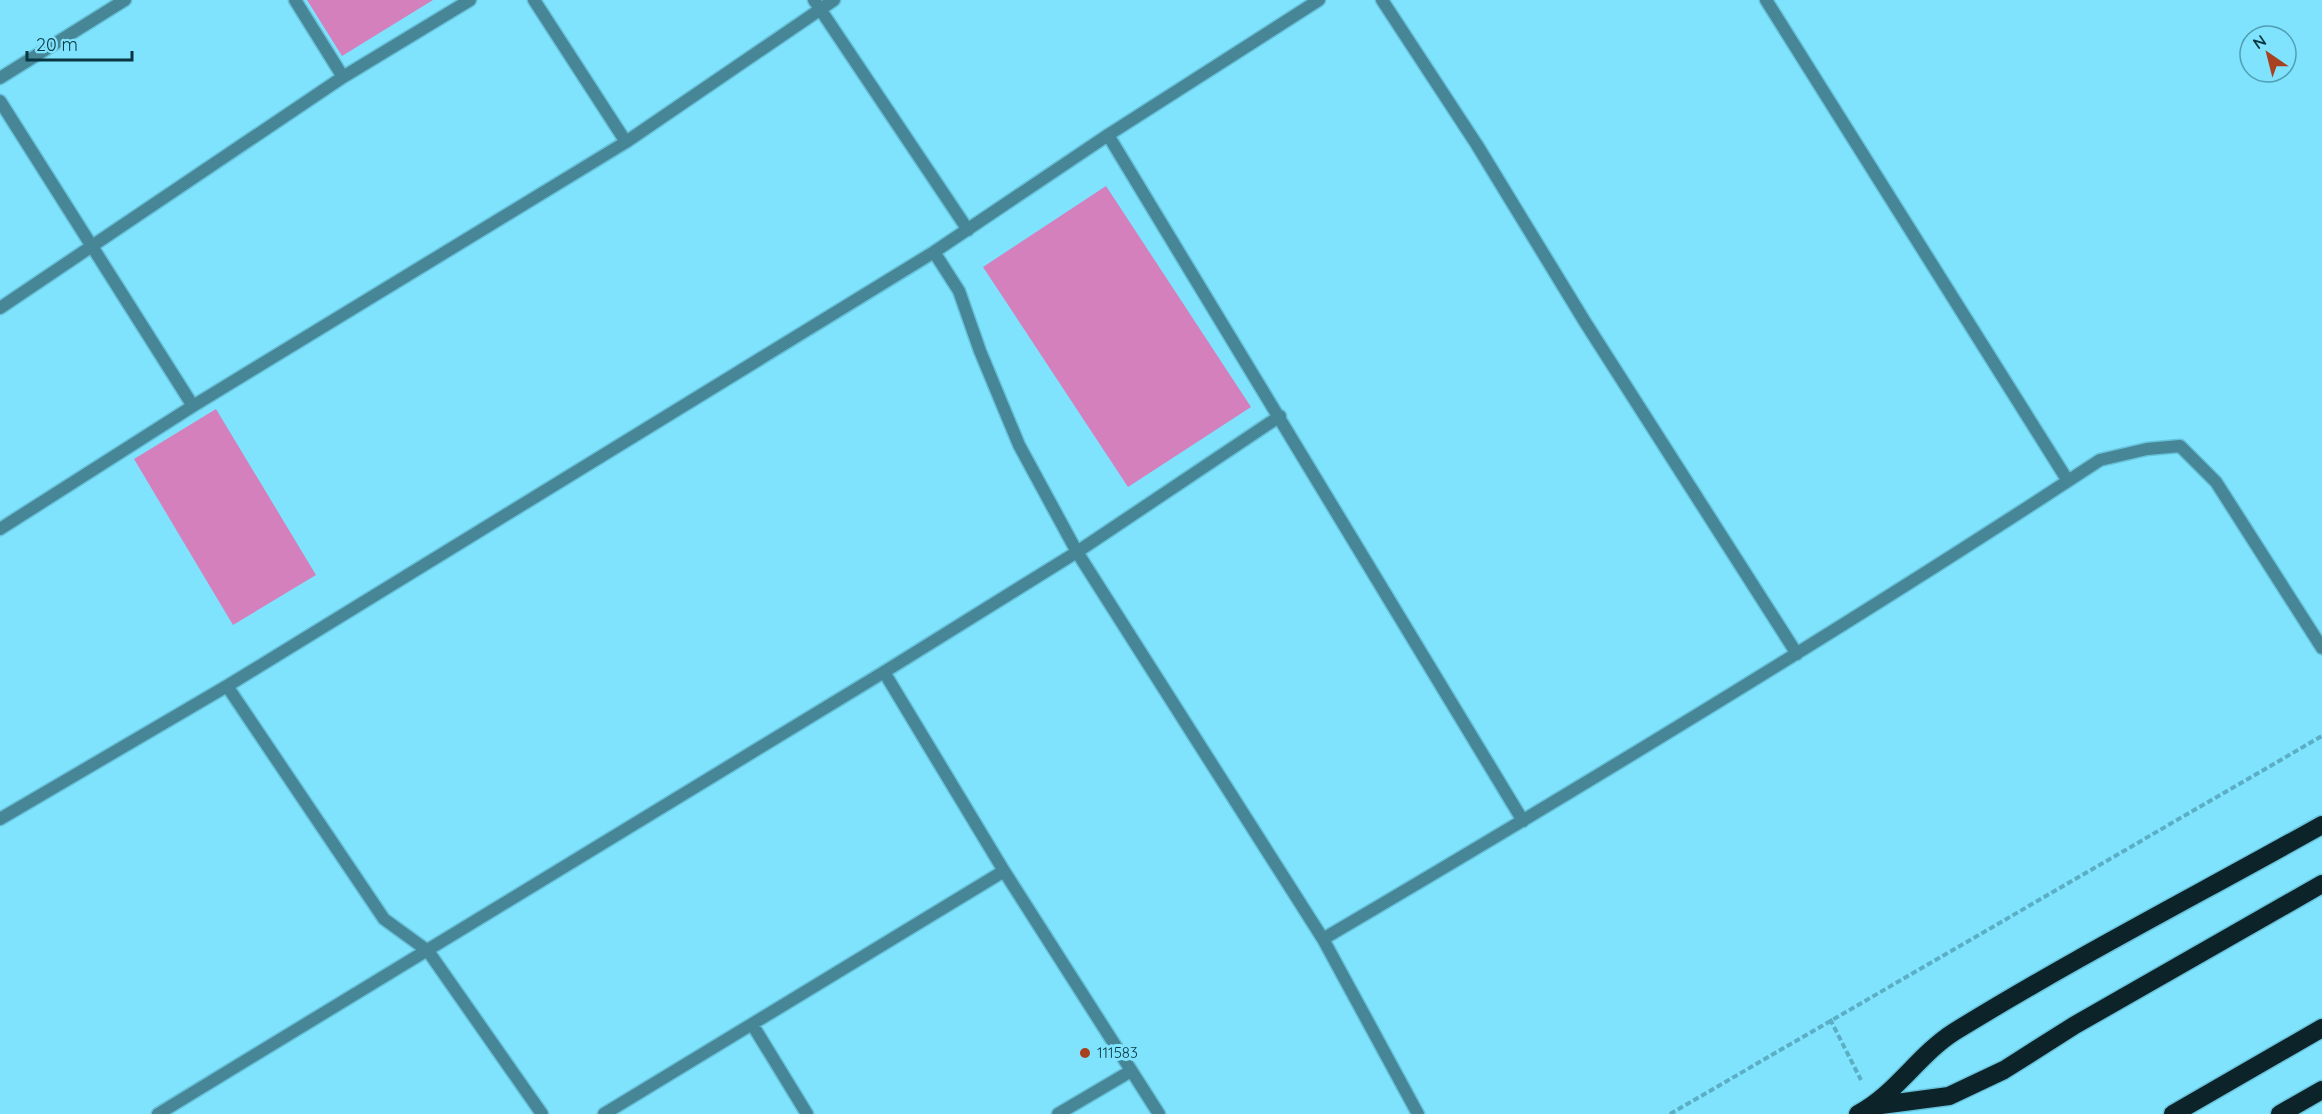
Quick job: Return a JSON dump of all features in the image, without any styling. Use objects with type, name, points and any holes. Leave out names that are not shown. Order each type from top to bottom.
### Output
[{"type":"highway","points":[[1866,1110],[1935,1044],[2035,981],[2322,825]]},
{"type":"highway","points":[[1866,1110],[1949,1096],[2004,1070],[2075,1025],[2322,884]]},
{"type":"highway","points":[[2173,1114],[2322,1028]]},
{"type":"highway","points":[[2280,1114],[2322,1090]]},
{"type":"street","points":[[0,78],[125,0]]},
{"type":"street","points":[[295,0],[344,77]]},
{"type":"street","points":[[0,308],[344,77],[470,0]]},
{"type":"street","points":[[534,0],[626,142]]},
{"type":"street","points":[[0,529],[193,406],[626,142],[817,5],[834,0]]},
{"type":"street","points":[[0,819],[227,686],[934,252],[1108,135],[1319,0]]},
{"type":"street","points":[[1382,0],[1477,145],[1585,322],[1797,654]]},
{"type":"street","points":[[1766,0],[2068,481]]},
{"type":"street","points":[[817,5],[968,230]]},
{"type":"street","points":[[0,101],[193,406]]},
{"type":"street","points":[[1108,135],[1524,821]]},
{"type":"street","points":[[934,252],[959,291],[980,351],[1019,445],[1077,552],[1323,939],[1418,1114]]},
{"type":"street","points":[[158,1114],[428,951],[1077,552],[1280,416]]},
{"type":"street","points":[[1323,939],[1524,821],[1797,654],[2100,460],[2148,449],[2180,446],[2216,482],[2322,648]]},
{"type":"street","points":[[884,672],[1004,871],[1159,1114]]},
{"type":"street","points":[[227,686],[384,919],[428,951],[542,1114]]},
{"type":"street","points":[[604,1114],[1004,871]]},
{"type":"street","points":[[752,1024],[807,1114]]},
{"type":"street","points":[[1058,1114],[1131,1071]]},
{"type":"path","points":[[1670,1114],[1830,1019],[2322,736]]},
{"type":"path","points":[[1830,1019],[1866,1110]]},
{"type":"shaded area","points":[[307,0],[433,0],[342,56]]},
{"type":"shaded area","points":[[1106,186],[1251,407],[1128,487],[983,267]]},
{"type":"shaded area","points":[[216,409],[316,575],[233,625],[134,459]]},
{"type":"place","name":"111583","points":[[1085,1053]]}]
